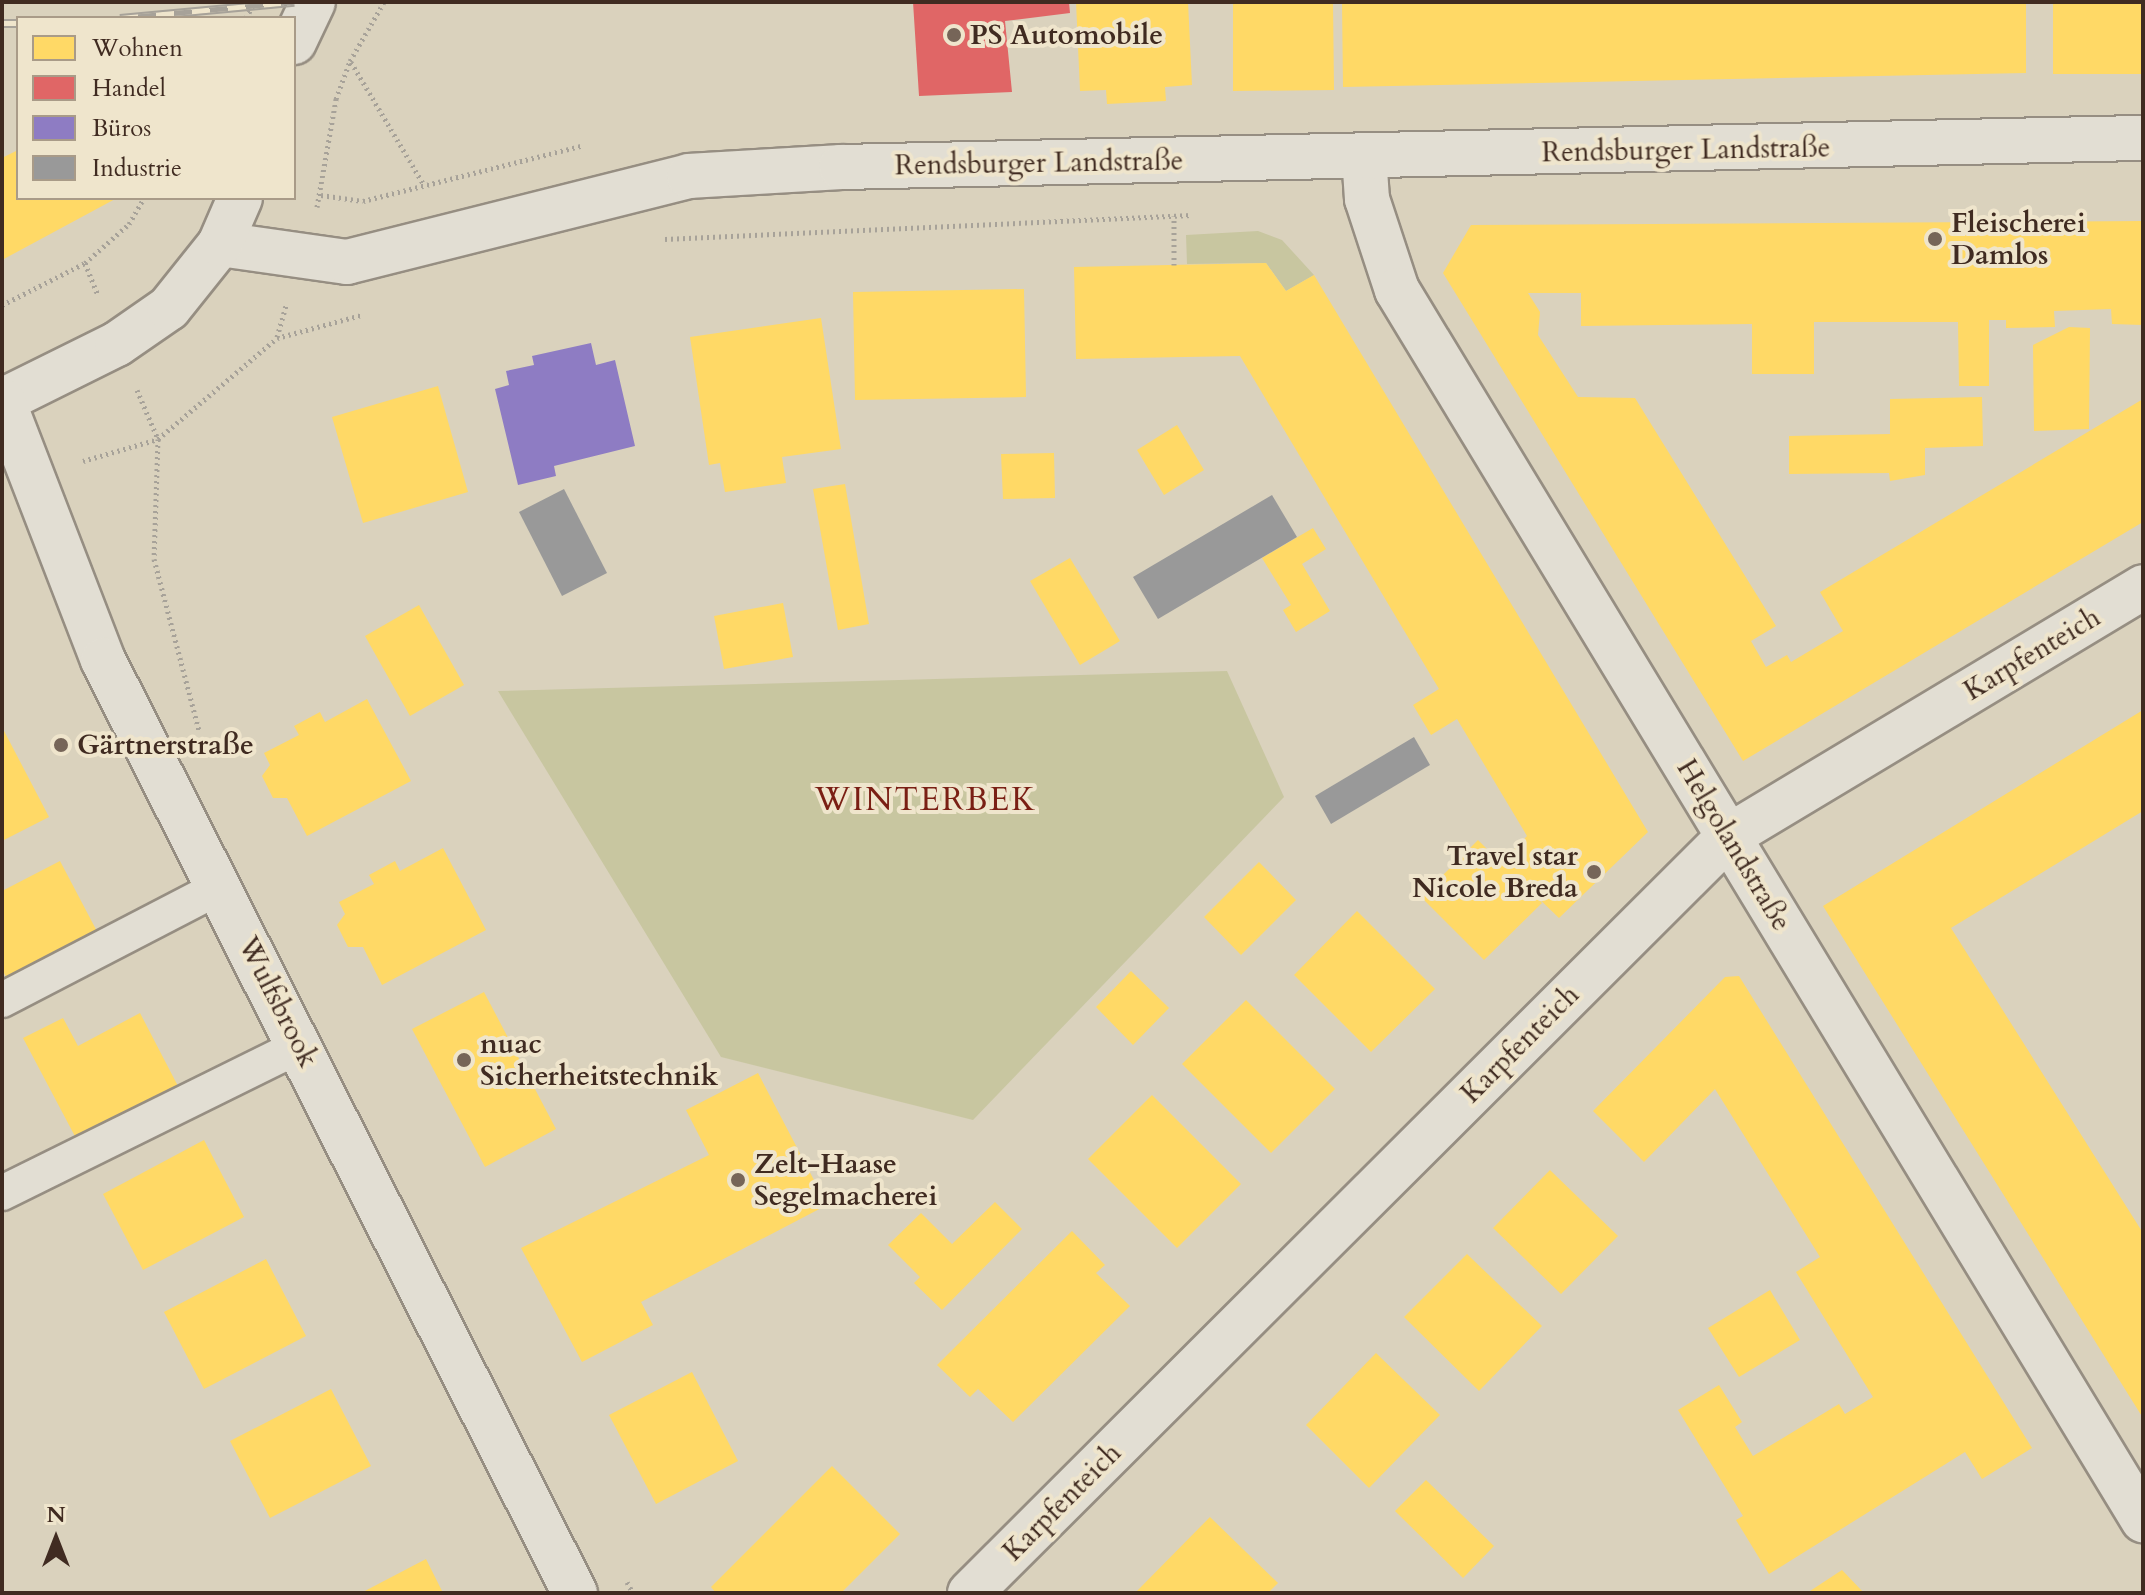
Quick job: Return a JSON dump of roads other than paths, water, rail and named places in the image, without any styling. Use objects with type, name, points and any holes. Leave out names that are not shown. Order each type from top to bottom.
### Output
[{"type":"street","name":"Rendsburger Landstraße","points":[[220,244],[347,262],[689,176],[841,167],[2143,138]]},
{"type":"street","name":"Helgolandstraße","points":[[1364,155],[1367,199],[1397,290],[2143,1520]]},
{"type":"street","points":[[2,401],[117,344],[169,308],[220,244],[239,200]]},
{"type":"street","name":"Wulfsbrook","points":[[2,401],[103,660],[301,1045],[575,1593]]},
{"type":"street","name":"Karpfenteich","points":[[970,1593],[1729,836],[2143,587]]},
{"type":"lane","points":[[2,1000],[220,887]]},
{"type":"lane","points":[[2,1193],[301,1045]]},
{"type":"railway","points":[[142,16],[294,2]]},
{"type":"railway","points":[[2,23],[16,23]]},
{"type":"place","name":"PS Automobile","points":[[954,35]]},
{"type":"place","name":"Fleischerei Damlos","points":[[1935,239]]},
{"type":"place","name":"Gärtnerstraße","points":[[61,745]]},
{"type":"place","name":"Travel star Nicole Breda","points":[[1594,872]]},
{"type":"place","name":"nuac Sicherheitstechnik","points":[[464,1060]]},
{"type":"place","name":"Zelt-Haase Segelmacherei","points":[[738,1180]]},
{"type":"district","name":"WINTERBEK","points":[[926,800]]}]
